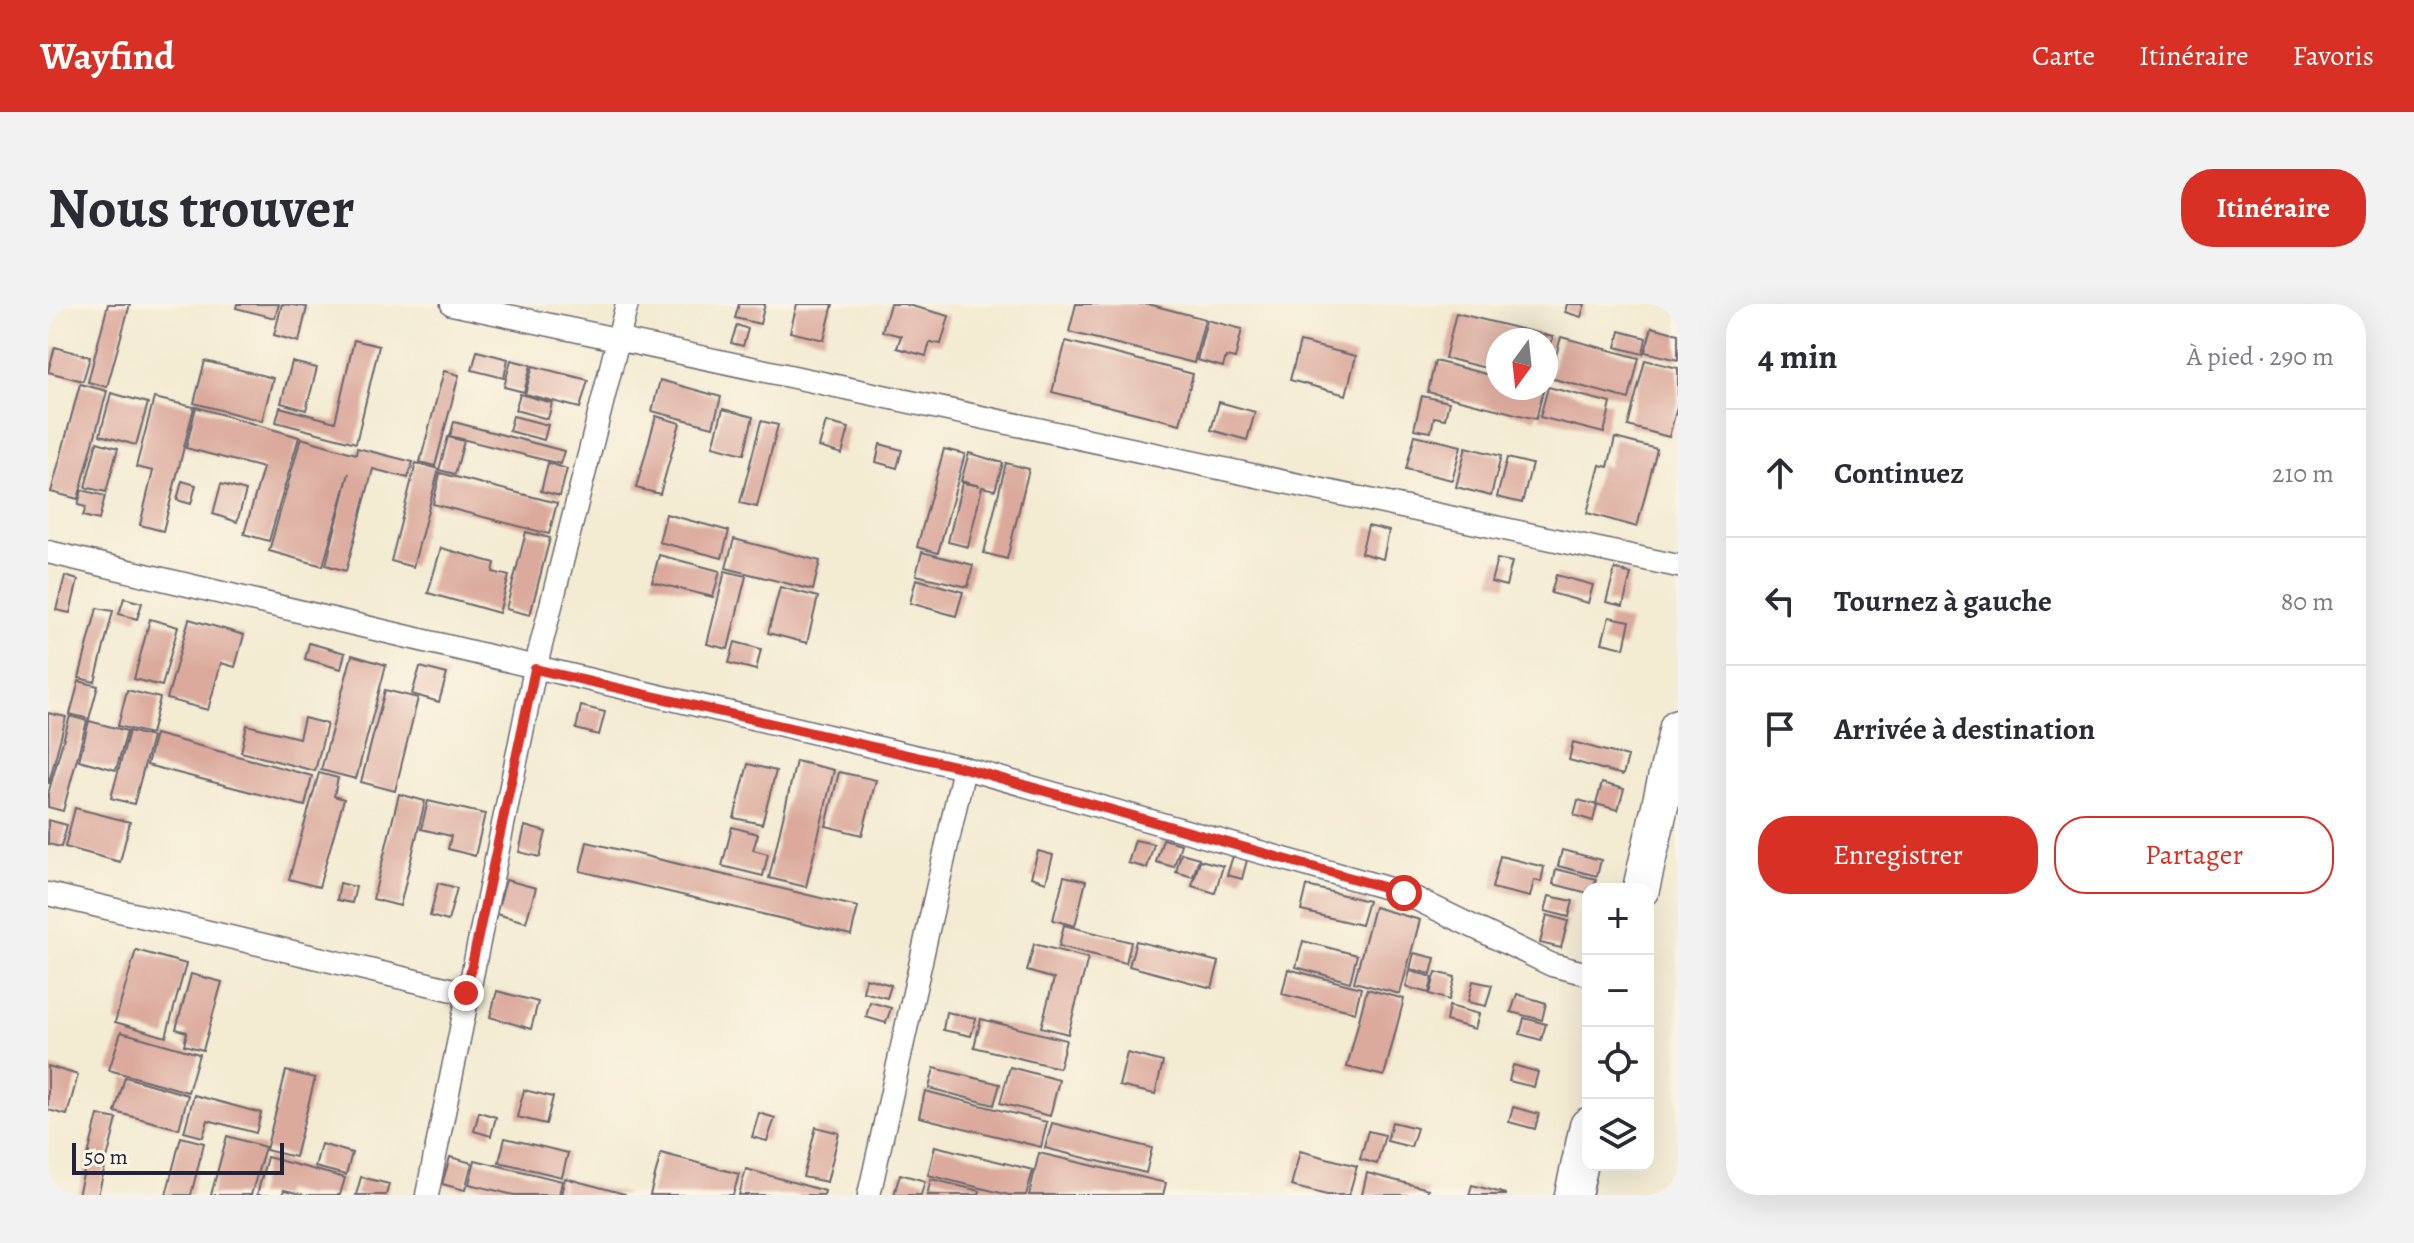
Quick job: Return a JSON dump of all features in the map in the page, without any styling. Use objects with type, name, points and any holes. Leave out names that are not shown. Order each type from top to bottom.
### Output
[{"type":"highway","points":[[1642,883],[1678,727]]},
{"type":"highway","points":[[1573,1195],[1582,1154]]},
{"type":"street","points":[[452,304],[616,342],[1678,566]]},
{"type":"street","points":[[427,1195],[466,993],[535,669],[627,304]]},
{"type":"street","points":[[48,552],[964,768],[1404,893],[1552,965],[1582,972]]},
{"type":"street","points":[[869,1195],[964,768]]},
{"type":"street","points":[[48,894],[466,993]]},
{"type":"building","points":[[108,304],[130,304],[107,387],[88,382]]},
{"type":"building","points":[[237,304],[279,304],[275,318],[236,308]]},
{"type":"building","points":[[282,304],[307,307],[299,342],[274,335]]},
{"type":"building","points":[[739,304],[765,304],[760,324],[735,318]]},
{"type":"building","points":[[797,304],[833,304],[824,340],[790,332]]},
{"type":"building","points":[[890,304],[904,304],[949,316],[941,344],[930,342],[926,356],[897,348],[901,336],[882,331]]},
{"type":"building","points":[[1076,304],[1148,304],[1205,319],[1194,363],[1069,332]]},
{"type":"building","points":[[1567,304],[1585,304],[1581,317],[1565,312]]},
{"type":"building","points":[[1456,313],[1517,328],[1486,328],[1486,368],[1445,358]]},
{"type":"building","points":[[1207,320],[1242,329],[1235,359],[1226,357],[1223,367],[1197,360]]},
{"type":"building","points":[[737,325],[748,329],[743,346],[731,343]]},
{"type":"building","points":[[1652,327],[1678,334],[1678,360],[1645,352]]},
{"type":"building","points":[[1620,331],[1646,338],[1643,354],[1616,347]]},
{"type":"building","points":[[1561,337],[1639,358],[1629,399],[1558,380]]},
{"type":"building","points":[[354,340],[379,346],[356,443],[276,422],[280,407],[335,422]]},
{"type":"building","points":[[1066,341],[1193,374],[1180,424],[1052,392]]},
{"type":"building","points":[[1300,342],[1356,356],[1346,395],[1290,380]]},
{"type":"building","points":[[55,347],[90,357],[83,381],[48,372]]},
{"type":"building","points":[[477,351],[508,359],[504,378],[472,370]]},
{"type":"building","points":[[511,360],[531,365],[524,392],[504,387]]},
{"type":"building","points":[[1645,360],[1678,368],[1678,403],[1669,437],[1628,426]]},
{"type":"building","points":[[205,361],[273,378],[262,421],[194,403]]},
{"type":"building","points":[[1435,361],[1486,374],[1486,400],[1541,400],[1536,419],[1428,392]]},
{"type":"building","points":[[292,362],[317,368],[306,410],[281,403]]},
{"type":"building","points":[[533,366],[588,380],[580,408],[525,394]]},
{"type":"building","points":[[444,371],[459,375],[435,466],[420,462]]},
{"type":"building","points":[[660,380],[721,397],[713,427],[652,411]]},
{"type":"building","points":[[80,384],[107,391],[78,499],[51,492]]},
{"type":"building","points":[[1558,390],[1611,403],[1604,433],[1540,417],[1545,400],[1558,400]]},
{"type":"building","points":[[111,393],[148,403],[136,445],[100,435]]},
{"type":"building","points":[[520,394],[552,403],[548,419],[515,410]]},
{"type":"building","points":[[1422,396],[1449,402],[1445,419],[1434,417],[1431,432],[1414,429]]},
{"type":"building","points":[[154,398],[194,407],[163,531],[140,525],[153,471],[136,467]]},
{"type":"building","points":[[1219,402],[1255,412],[1247,440],[1211,430]]},
{"type":"building","points":[[196,407],[299,437],[269,541],[244,534],[263,468],[186,448]]},
{"type":"building","points":[[723,409],[753,417],[744,454],[713,446]]},
{"type":"building","points":[[513,416],[548,425],[544,440],[509,431]]},
{"type":"building","points":[[656,416],[680,423],[660,494],[636,488]]},
{"type":"building","points":[[761,421],[778,425],[757,507],[740,503]]},
{"type":"building","points":[[454,422],[564,451],[560,464],[450,436]]},
{"type":"building","points":[[826,422],[849,428],[842,454],[819,447]]},
{"type":"building","points":[[1415,435],[1461,446],[1452,480],[1406,469]]},
{"type":"building","points":[[448,437],[464,441],[455,474],[439,470]]},
{"type":"building","points":[[301,438],[356,454],[357,448],[413,462],[408,478],[373,469],[346,571],[326,565],[349,473],[323,566],[269,551]]},
{"type":"building","points":[[1615,438],[1657,449],[1637,527],[1587,513],[1600,465],[1608,467]]},
{"type":"building","points":[[97,442],[118,448],[106,492],[85,487]]},
{"type":"building","points":[[880,444],[902,450],[897,468],[876,462]]},
{"type":"building","points":[[1466,447],[1501,456],[1491,496],[1456,487]]},
{"type":"building","points":[[944,449],[965,454],[938,553],[917,547]]},
{"type":"building","points":[[969,453],[1003,463],[995,490],[982,487],[968,547],[948,542],[962,483],[980,486],[961,481]]},
{"type":"building","points":[[1507,458],[1532,464],[1522,503],[1497,497]]},
{"type":"building","points":[[416,463],[439,469],[413,567],[391,561]]},
{"type":"building","points":[[548,463],[567,469],[560,496],[541,491]]},
{"type":"building","points":[[1006,463],[1029,469],[1007,559],[984,553]]},
{"type":"building","points":[[440,473],[557,503],[549,534],[433,504]]},
{"type":"building","points":[[182,481],[196,485],[191,504],[177,500]]},
{"type":"building","points":[[221,484],[246,491],[237,522],[213,514]]},
{"type":"building","points":[[82,490],[105,496],[99,520],[83,516],[86,507],[78,505]]},
{"type":"building","points":[[666,514],[729,531],[722,558],[659,542]]},
{"type":"building","points":[[1368,526],[1389,531],[1383,559],[1361,553]]},
{"type":"building","points":[[526,532],[550,538],[530,615],[506,609]]},
{"type":"building","points":[[734,539],[820,561],[813,590],[726,568]]},
{"type":"building","points":[[441,548],[495,563],[493,572],[509,576],[499,613],[428,593]]},
{"type":"building","points":[[922,552],[973,565],[968,587],[916,575]]},
{"type":"building","points":[[659,555],[720,571],[713,597],[652,582]]},
{"type":"building","points":[[1497,559],[1512,562],[1506,586],[1491,582]]},
{"type":"building","points":[[1615,569],[1631,574],[1623,606],[1606,602]]},
{"type":"building","points":[[725,571],[746,576],[728,649],[707,644]]},
{"type":"building","points":[[1556,575],[1593,585],[1588,603],[1551,593]]},
{"type":"building","points":[[65,576],[78,580],[70,613],[56,610]]},
{"type":"building","points":[[916,579],[963,592],[956,616],[910,603]]},
{"type":"building","points":[[780,587],[818,597],[807,643],[768,633]]},
{"type":"building","points":[[124,598],[142,603],[137,619],[119,614]]},
{"type":"building","points":[[97,608],[113,611],[95,682],[79,678]]},
{"type":"building","points":[[1609,617],[1630,621],[1624,648],[1602,643]]},
{"type":"building","points":[[150,619],[178,627],[162,686],[134,679]]},
{"type":"building","points":[[189,619],[244,635],[235,667],[221,663],[208,710],[167,699]]},
{"type":"building","points":[[735,642],[761,649],[756,670],[729,663]]},
{"type":"building","points":[[309,643],[345,653],[341,669],[305,659]]},
{"type":"building","points":[[352,655],[386,665],[356,779],[321,770]]},
{"type":"building","points":[[420,667],[447,674],[439,702],[412,694]]},
{"type":"building","points":[[79,681],[98,686],[89,719],[70,714]]},
{"type":"building","points":[[127,690],[160,698],[151,734],[118,726]]},
{"type":"building","points":[[385,690],[418,698],[395,791],[361,782]]},
{"type":"building","points":[[581,706],[605,712],[599,735],[576,729]]},
{"type":"building","points":[[48,713],[66,717],[49,783],[48,783]]},
{"type":"building","points":[[70,716],[87,721],[63,811],[48,807],[48,794]]},
{"type":"building","points":[[304,718],[327,724],[315,771],[241,752],[247,725],[299,738]]},
{"type":"building","points":[[89,721],[127,731],[116,770],[79,760]]},
{"type":"building","points":[[129,731],[152,737],[134,804],[111,798]]},
{"type":"building","points":[[155,734],[312,776],[305,806],[147,765]]},
{"type":"building","points":[[1573,742],[1628,757],[1623,775],[1569,760]]},
{"type":"building","points":[[796,761],[834,770],[806,887],[769,878]]},
{"type":"building","points":[[748,764],[776,771],[762,824],[734,818]]},
{"type":"building","points":[[839,772],[876,780],[862,835],[826,826]]},
{"type":"building","points":[[319,773],[338,778],[334,796],[344,799],[319,887],[289,879]]},
{"type":"building","points":[[1602,783],[1624,789],[1618,810],[1596,804]]},
{"type":"building","points":[[399,794],[425,801],[400,906],[373,899]]},
{"type":"building","points":[[1578,800],[1597,805],[1593,821],[1574,815]]},
{"type":"building","points":[[428,801],[485,814],[475,856],[448,849],[451,836],[421,829]]},
{"type":"building","points":[[75,808],[130,822],[120,862],[65,847]]},
{"type":"building","points":[[48,820],[67,825],[61,847],[48,844]]},
{"type":"building","points":[[525,826],[546,832],[540,857],[519,852]]},
{"type":"building","points":[[732,827],[758,834],[753,850],[768,854],[763,876],[722,866]]},
{"type":"building","points":[[1163,839],[1181,844],[1174,867],[1156,862]]},
{"type":"building","points":[[1135,840],[1154,844],[1147,868],[1128,863]]},
{"type":"building","points":[[587,842],[858,907],[851,935],[580,871]]},
{"type":"building","points":[[1562,850],[1601,860],[1597,876],[1558,866]]},
{"type":"building","points":[[1038,851],[1053,855],[1046,882],[1031,877]]},
{"type":"building","points":[[1181,853],[1199,858],[1193,877],[1176,872]]},
{"type":"building","points":[[1233,856],[1247,860],[1242,879],[1227,875]]},
{"type":"building","points":[[1500,856],[1544,867],[1541,882],[1534,880],[1530,897],[1492,888]]},
{"type":"building","points":[[1200,860],[1223,866],[1215,893],[1192,886]]},
{"type":"building","points":[[1556,869],[1596,879],[1595,883],[1582,883],[1582,891],[1553,884]]},
{"type":"building","points":[[1064,876],[1086,881],[1075,926],[1053,920]]},
{"type":"building","points":[[506,880],[536,888],[526,922],[496,914]]},
{"type":"building","points":[[340,883],[356,887],[352,903],[337,900]]},
{"type":"building","points":[[438,883],[457,888],[448,921],[430,916]]},
{"type":"building","points":[[1307,886],[1368,901],[1361,925],[1301,911]]},
{"type":"building","points":[[1549,896],[1573,901],[1569,917],[1545,911]]},
{"type":"building","points":[[1374,907],[1420,920],[1400,994],[1354,982]]},
{"type":"building","points":[[1547,915],[1568,921],[1561,948],[1540,943]]},
{"type":"building","points":[[1064,925],[1131,942],[1126,963],[1059,946]]},
{"type":"building","points":[[1136,941],[1219,962],[1212,988],[1129,966]]},
{"type":"building","points":[[1303,941],[1357,955],[1350,982],[1296,967]]},
{"type":"building","points":[[1034,944],[1088,958],[1068,1034],[1041,1027],[1054,979],[1027,971]]},
{"type":"building","points":[[136,950],[186,964],[166,1037],[115,1022]]},
{"type":"building","points":[[1414,953],[1435,958],[1431,974],[1410,969]]},
{"type":"building","points":[[1288,969],[1361,988],[1355,1012],[1282,994]]},
{"type":"building","points":[[1410,971],[1433,977],[1429,993],[1406,987]]},
{"type":"building","points":[[1436,972],[1455,977],[1449,1000],[1430,994]]},
{"type":"building","points":[[191,974],[222,982],[203,1050],[184,1045],[187,1032],[176,1029]]},
{"type":"building","points":[[866,978],[891,985],[887,998],[863,992]]},
{"type":"building","points":[[1473,981],[1492,985],[1486,1006],[1468,1002]]},
{"type":"building","points":[[1367,989],[1404,999],[1384,1076],[1347,1067]]},
{"type":"building","points":[[497,991],[538,1002],[531,1029],[490,1017]]},
{"type":"building","points":[[1517,994],[1546,1003],[1542,1020],[1511,1012]]},
{"type":"building","points":[[870,1002],[891,1008],[886,1023],[866,1017]]},
{"type":"building","points":[[1449,1006],[1479,1014],[1475,1029],[1446,1021]]},
{"type":"building","points":[[946,1012],[976,1018],[971,1036],[943,1030]]},
{"type":"building","points":[[1524,1018],[1546,1024],[1541,1040],[1520,1034]]},
{"type":"building","points":[[981,1019],[1066,1040],[1059,1068],[974,1047]]},
{"type":"building","points":[[121,1032],[199,1054],[188,1092],[109,1070]]},
{"type":"building","points":[[1127,1053],[1163,1062],[1155,1094],[1119,1086]]},
{"type":"building","points":[[1513,1065],[1538,1072],[1534,1087],[1509,1081]]},
{"type":"building","points":[[48,1066],[78,1075],[67,1115],[48,1110]]},
{"type":"building","points":[[1010,1067],[1059,1080],[1050,1116],[1000,1103]]},
{"type":"building","points":[[934,1068],[1000,1084],[994,1105],[929,1088]]},
{"type":"building","points":[[286,1071],[315,1078],[295,1157],[266,1150]]},
{"type":"building","points":[[125,1077],[188,1095],[179,1129],[115,1112]]},
{"type":"building","points":[[524,1090],[553,1097],[546,1124],[517,1117]]},
{"type":"building","points":[[925,1091],[1047,1122],[1041,1147],[919,1117]]},
{"type":"building","points":[[194,1095],[261,1113],[256,1133],[208,1120],[203,1137],[184,1132]]},
{"type":"building","points":[[1513,1107],[1539,1114],[1535,1129],[1509,1122]]},
{"type":"building","points":[[479,1112],[496,1117],[491,1136],[474,1131]]},
{"type":"building","points":[[759,1113],[775,1118],[767,1141],[752,1137]]},
{"type":"building","points":[[98,1115],[117,1119],[98,1195],[78,1195]]},
{"type":"building","points":[[1392,1122],[1417,1128],[1411,1147],[1387,1141]]},
{"type":"building","points":[[1052,1123],[1152,1148],[1146,1173],[1045,1148]]},
{"type":"building","points":[[816,1127],[839,1133],[827,1182],[803,1177]]},
{"type":"building","points":[[1368,1131],[1385,1135],[1377,1164],[1360,1159]]},
{"type":"building","points":[[227,1136],[265,1147],[251,1195],[211,1195]]},
{"type":"building","points":[[181,1137],[204,1143],[191,1195],[166,1195]]},
{"type":"building","points":[[505,1138],[568,1153],[562,1177],[499,1162]]},
{"type":"building","points":[[321,1144],[352,1153],[346,1175],[315,1167]]},
{"type":"building","points":[[935,1146],[1033,1170],[1026,1195],[1009,1195],[928,1175]]},
{"type":"building","points":[[1300,1151],[1357,1166],[1349,1195],[1327,1195],[1291,1186]]},
{"type":"building","points":[[661,1153],[739,1174],[733,1195],[650,1195]]},
{"type":"building","points":[[1039,1153],[1166,1183],[1163,1195],[1029,1195]]},
{"type":"building","points":[[267,1157],[345,1178],[340,1195],[305,1195],[284,1190],[282,1195],[257,1195]]},
{"type":"building","points":[[450,1157],[472,1163],[465,1190],[442,1184]]},
{"type":"building","points":[[475,1160],[562,1181],[559,1195],[514,1195],[469,1184]]},
{"type":"building","points":[[746,1169],[825,1191],[824,1195],[739,1195]]},
{"type":"building","points":[[1367,1173],[1428,1189],[1426,1195],[1362,1195]]},
{"type":"building","points":[[900,1174],[925,1181],[921,1195],[894,1195]]},
{"type":"building","points":[[361,1177],[389,1184],[386,1195],[356,1195]]},
{"type":"building","points":[[565,1178],[625,1194],[625,1195],[561,1195]]},
{"type":"building","points":[[931,1179],[980,1191],[979,1195],[927,1195]]},
{"type":"building","points":[[1472,1185],[1506,1194],[1506,1195],[1469,1195]]},
{"type":"route","points":[[466,993],[535,669],[964,768],[1404,893]]}]
